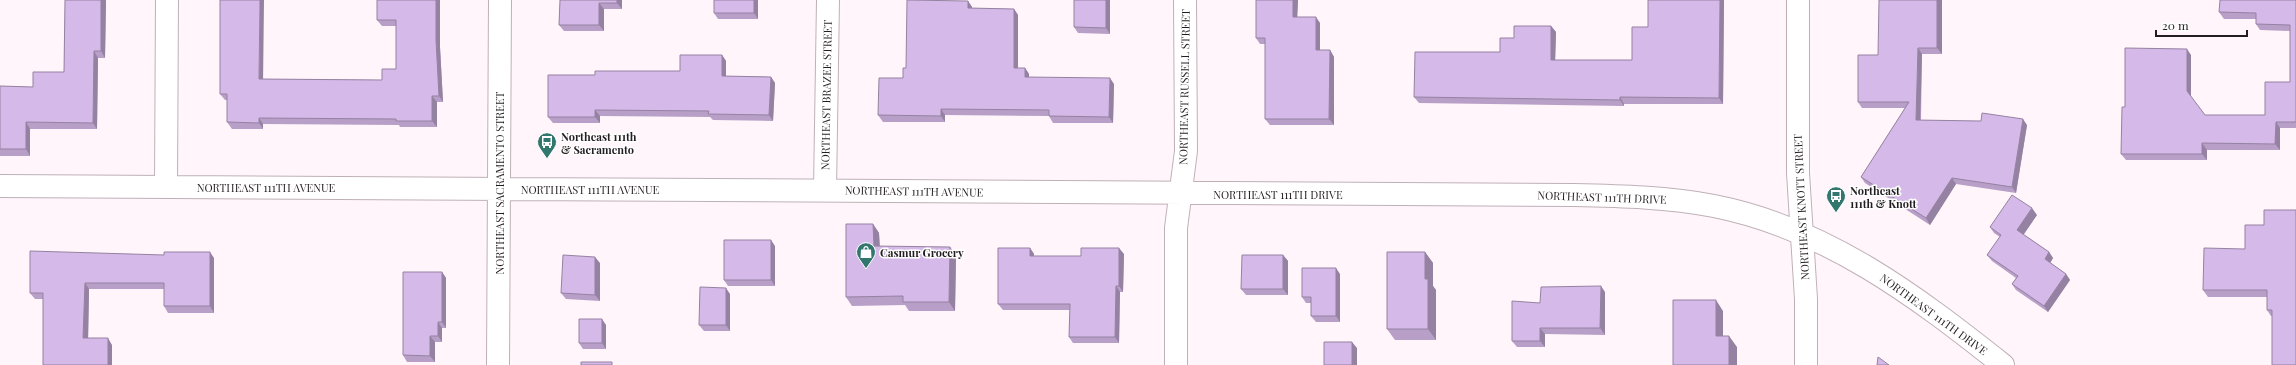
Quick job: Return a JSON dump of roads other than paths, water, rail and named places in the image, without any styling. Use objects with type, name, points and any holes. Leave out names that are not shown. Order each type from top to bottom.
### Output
[{"type":"street","points":[[166,186],[167,0]]},
{"type":"street","name":"NORTHEAST SACRAMENTO STREET","points":[[498,365],[500,0]]},
{"type":"street","name":"NORTHEAST BRAZEE STREET","points":[[825,190],[828,0]]},
{"type":"street","name":"NORTHEAST RUSSELL STREET","points":[[1176,365],[1176,228],[1186,151],[1185,0]]},
{"type":"street","name":"NORTHEAST KNOTT STREET","points":[[1798,0],[1798,173],[1806,299],[1806,365]]},
{"type":"street","name":"NORTHEAST 111TH AVENUE","points":[[0,186],[1180,193]]},
{"type":"street","name":"NORTHEAST 111TH DRIVE","points":[[1180,193],[1630,196],[1714,206],[1754,216],[1802,233],[1869,267],[1932,309],[2003,365]]},
{"type":"place","name":"Northeast 111th & Sacramento","points":[[547,159]]},
{"type":"place","name":"Northeast 111th & Knott","points":[[1836,213]]},
{"type":"place","name":"Casmur Grocery","points":[[866,269]]}]
